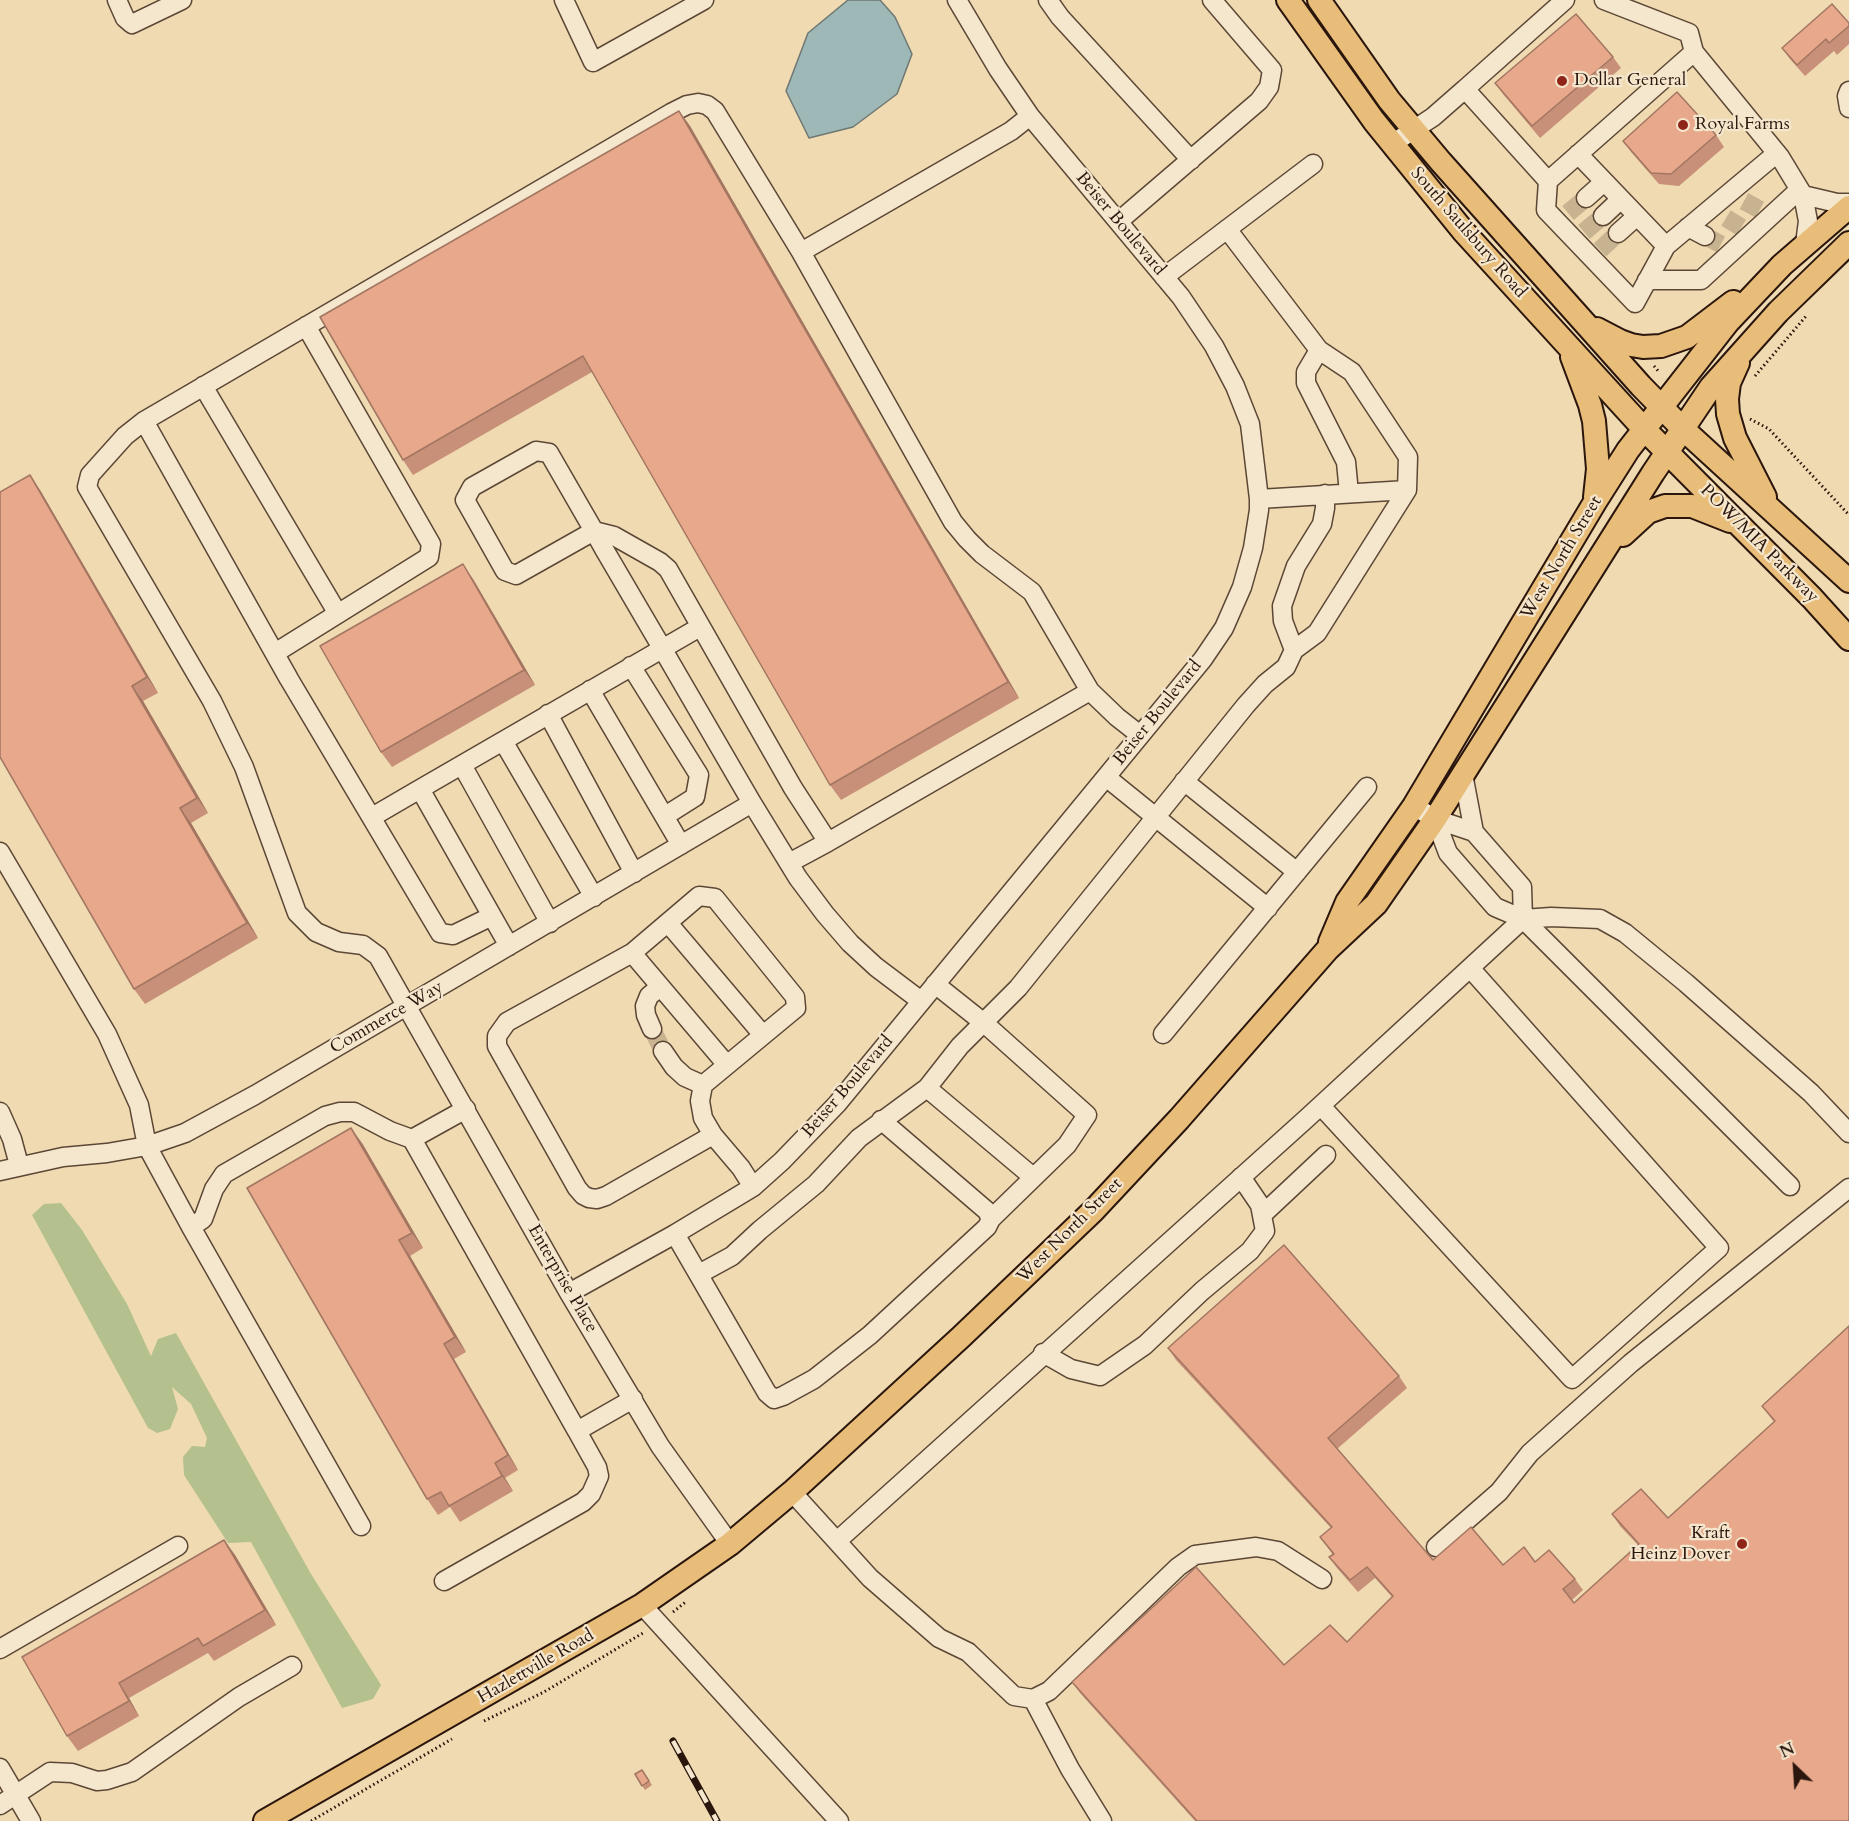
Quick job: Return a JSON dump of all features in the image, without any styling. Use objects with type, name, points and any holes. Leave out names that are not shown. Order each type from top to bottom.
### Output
[{"type":"main road","name":"South Saulsbury Road","points":[[1288,0],[1392,144],[1464,232],[1667,452]]},
{"type":"main road","name":"South Saulsbury Road","points":[[1319,0],[1389,100],[1582,320],[1682,428]]},
{"type":"main road","name":"West North Street","points":[[1328,949],[1347,902],[1414,806],[1595,502],[1644,429],[1728,322],[1782,266],[1849,205]]},
{"type":"main road","name":"West North Street","points":[[792,1492],[961,1337],[1093,1211],[1179,1119],[1328,949],[1376,903],[1435,819],[1682,428],[1711,387],[1778,312],[1849,243]]},
{"type":"main road","points":[[1582,320],[1606,335],[1631,345],[1642,347],[1674,343],[1687,337],[1782,266]]},
{"type":"main road","points":[[1567,346],[1590,405],[1594,422],[1598,469],[1595,502]]},
{"type":"main road","points":[[1748,346],[1733,370],[1727,399],[1736,421],[1735,438],[1771,510]]},
{"type":"main road","name":"POW/MIA Parkway","points":[[1682,428],[1849,581]]},
{"type":"main road","name":"POW/MIA Parkway","points":[[1667,452],[1812,598],[1849,639]]},
{"type":"main road","points":[[1597,562],[1648,512],[1665,506],[1692,506],[1740,526]]},
{"type":"main road","name":"Hazlettville Road","points":[[265,1821],[642,1605],[730,1544],[792,1492]]},
{"type":"street","points":[[117,0],[125,18],[132,24],[182,0]]},
{"type":"street","points":[[564,0],[593,62],[704,0]]},
{"type":"street","name":"Beiser Boulevard","points":[[569,1293],[753,1187],[782,1161],[837,1104],[1203,659],[1224,628],[1242,587],[1253,548],[1259,510],[1250,424],[1234,386],[1214,346],[1181,297],[1030,116],[998,69],[957,0]]},
{"type":"street","points":[[1048,0],[1060,17],[1191,160]]},
{"type":"street","points":[[1119,221],[1259,101],[1269,87],[1272,70],[1212,0]]},
{"type":"street","points":[[1392,144],[1433,117],[1565,0]]},
{"type":"street","points":[[1604,0],[1689,33],[1694,52],[1777,153],[1801,192],[1808,221],[1805,244]]},
{"type":"street","points":[[1694,52],[1548,181],[1546,210],[1563,218],[1596,253],[1635,303],[1666,246],[1688,227],[1718,214],[1736,198],[1777,153]]},
{"type":"street","points":[[1465,89],[1548,181]]},
{"type":"street","points":[[1849,91],[1847,96],[1849,108]]},
{"type":"street","name":"Enterprise Place","points":[[730,1544],[660,1446],[569,1293],[378,956],[363,945],[339,942],[322,935],[305,924],[297,913],[244,767],[212,701],[87,487],[90,475],[126,436],[144,421],[671,113],[687,105],[698,103],[707,105],[715,111],[801,252],[953,522],[982,554],[1032,592],[1090,691],[1140,735]]},
{"type":"street","points":[[801,252],[1011,131],[1030,116]]},
{"type":"street","points":[[1578,154],[1666,246]]},
{"type":"street","points":[[1164,277],[1313,164]]},
{"type":"street","points":[[1586,198],[1604,182]]},
{"type":"street","points":[[1801,192],[1849,205]]},
{"type":"street","points":[[1647,280],[1701,280],[1729,249],[1768,214],[1801,192]]},
{"type":"street","points":[[1603,216],[1621,200]]},
{"type":"street","points":[[1618,234],[1637,216]]},
{"type":"street","points":[[1688,227],[1705,236]]},
{"type":"street","points":[[699,1274],[732,1256],[759,1230],[816,1184],[859,1138],[927,1088],[960,1046],[1018,988],[1252,698],[1286,667],[1294,650],[1317,633],[1407,490],[1408,457],[1352,372],[1319,350],[1227,229]]},
{"type":"street","points":[[274,653],[429,557],[431,544],[306,326]]},
{"type":"street","points":[[1319,350],[1306,372],[1306,383],[1346,462],[1349,493]]},
{"type":"street","points":[[203,386],[338,614]]},
{"type":"street","points":[[144,421],[274,653],[441,933],[453,935],[492,916]]},
{"type":"street","points":[[828,842],[793,788],[668,569],[660,562],[614,536],[594,531],[516,575],[505,571],[465,500],[472,487],[536,451],[549,453],[594,531],[752,803],[789,863],[825,914],[850,943],[876,967],[921,1001]]},
{"type":"street","points":[[1258,499],[1407,490]]},
{"type":"street","points":[[1294,650],[1283,621],[1282,606],[1296,566],[1322,524],[1325,494]]},
{"type":"street","points":[[372,817],[700,627]]},
{"type":"street","points":[[632,666],[699,775],[695,797],[665,816]]},
{"type":"street","points":[[590,690],[681,845]]},
{"type":"street","points":[[789,863],[1090,691]]},
{"type":"street","points":[[548,714],[634,873]]},
{"type":"street","points":[[503,741],[594,897]]},
{"type":"street","points":[[462,765],[550,923]]},
{"type":"street","points":[[1464,774],[1474,832]]},
{"type":"street","points":[[1106,777],[1268,908]]},
{"type":"street","points":[[1184,781],[1297,872]]},
{"type":"street","points":[[1163,1034],[1367,788]]},
{"type":"street","points":[[420,789],[509,946]]},
{"type":"street","name":"Commerce Way","points":[[0,1171],[63,1157],[147,1146],[185,1133],[255,1095],[752,803]]},
{"type":"street","points":[[1414,806],[1435,819],[1474,832],[1522,887],[1523,919]]},
{"type":"street","points":[[1435,819],[1448,853],[1495,907],[1523,919],[1790,1186]]},
{"type":"street","points":[[0,852],[107,1034],[139,1105],[147,1146],[361,1526]]},
{"type":"street","points":[[713,1135],[606,1196],[597,1199],[589,1198],[577,1188],[497,1046],[497,1036],[507,1022],[632,953],[699,896],[715,898],[795,997],[796,1008],[703,1085],[700,1101],[703,1118],[713,1135],[741,1168],[753,1187]]},
{"type":"street","points":[[837,1541],[1043,1353],[1321,1106],[1523,919],[1551,917],[1600,919],[1625,933],[1686,983],[1811,1093],[1849,1132]]},
{"type":"street","points":[[668,923],[763,1035]]},
{"type":"street","points":[[632,953],[727,1065]]},
{"type":"street","points":[[1321,1106],[1572,1379],[1719,1248],[1470,968]]},
{"type":"street","points":[[675,1234],[767,1393],[774,1399],[813,1379],[870,1335],[987,1227],[991,1219],[1067,1144],[1087,1115],[984,1023],[935,984]]},
{"type":"street","points":[[652,1029],[645,1006],[649,996],[660,987]]},
{"type":"street","points":[[663,1051],[674,1067],[685,1077],[703,1085]]},
{"type":"street","points":[[927,1088],[1033,1177]]},
{"type":"street","points":[[412,1139],[466,1109]]},
{"type":"street","points":[[0,1112],[12,1139],[19,1165]]},
{"type":"street","points":[[191,1227],[203,1220],[214,1189],[224,1174],[325,1116],[340,1112],[354,1112],[390,1131],[412,1139],[597,1467],[599,1476],[591,1494],[583,1502],[444,1581]]},
{"type":"street","points":[[881,1120],[987,1211],[991,1219]]},
{"type":"street","points":[[1262,1215],[1326,1155]]},
{"type":"street","points":[[1043,1353],[1071,1369],[1100,1376],[1145,1345],[1202,1291],[1250,1251],[1265,1231],[1260,1205],[1241,1177]]},
{"type":"street","points":[[1436,1547],[1499,1492],[1530,1453],[1631,1363],[1849,1188]]},
{"type":"street","points":[[577,1431],[633,1399]]},
{"type":"street","points":[[792,1492],[870,1578],[939,1638],[968,1652],[1014,1696],[1034,1699],[1049,1691],[1178,1567],[1195,1556],[1256,1547],[1278,1551],[1322,1579]]},
{"type":"street","points":[[0,1649],[178,1546]]},
{"type":"street","points":[[642,1605],[839,1821]]},
{"type":"street","points":[[0,1805],[50,1772],[72,1773],[97,1780],[119,1777],[132,1772],[239,1697],[292,1666]]},
{"type":"street","points":[[1034,1699],[1070,1769],[1102,1821]]},
{"type":"street","points":[[0,1768],[31,1821]]},
{"type":"path","points":[[1753,379],[1813,307]]},
{"type":"path","points":[[1654,367],[1659,372]]},
{"type":"path","points":[[1736,421],[1752,419],[1769,429],[1849,515]]},
{"type":"path","points":[[474,1726],[544,1692],[659,1623],[696,1594]]},
{"type":"path","points":[[311,1821],[454,1738]]},
{"type":"green space","points":[[61,1203],[82,1230],[127,1304],[151,1356],[158,1339],[176,1333],[311,1574],[381,1685],[373,1699],[342,1708],[251,1542],[228,1543],[184,1475],[183,1457],[192,1446],[205,1447],[207,1438],[191,1404],[172,1387],[178,1409],[170,1429],[157,1433],[148,1428],[32,1215],[44,1204]]},
{"type":"water","points":[[848,0],[880,0],[895,17],[912,54],[897,94],[853,127],[809,138],[786,91],[808,33]]},
{"type":"building","points":[[1832,4],[1849,23],[1849,26],[1829,43],[1826,39],[1797,65],[1782,48]]},
{"type":"building","name":"Dollar General","points":[[1576,14],[1613,57],[1532,126],[1495,83]]},
{"type":"building","name":"Royal Farms","points":[[1677,92],[1716,135],[1671,174],[1651,173],[1623,141]]},
{"type":"building","points":[[679,111],[1008,682],[830,785],[583,356],[403,460],[320,317]]},
{"type":"building","points":[[30,475],[147,677],[132,686],[197,798],[180,808],[247,923],[134,989],[0,757],[0,492]]},
{"type":"building","points":[[463,564],[524,670],[381,752],[320,646]]},
{"type":"building","points":[[351,1128],[412,1233],[399,1240],[455,1337],[444,1344],[508,1455],[495,1463],[502,1476],[449,1506],[441,1492],[427,1499],[247,1188]]},
{"type":"building","name":"Kraft Heinz Dover","points":[[1284,1245],[1399,1376],[1328,1438],[1433,1560],[1471,1527],[1503,1565],[1524,1547],[1535,1562],[1549,1550],[1575,1579],[1563,1589],[1574,1603],[1639,1544],[1612,1514],[1641,1489],[1668,1518],[1775,1421],[1762,1406],[1849,1326],[1849,1821],[1197,1821],[1072,1682],[1196,1567],[1284,1665],[1330,1625],[1347,1642],[1393,1596],[1367,1567],[1350,1580],[1329,1557],[1334,1554],[1320,1537],[1332,1527],[1168,1348]]},
{"type":"building","points":[[224,1540],[265,1610],[203,1646],[198,1638],[119,1683],[129,1701],[67,1736],[22,1657]]},
{"type":"building","points":[[642,1770],[649,1781],[642,1786],[635,1774]]},
{"type":"tunnel","points":[[1568,213],[1586,198]]},
{"type":"tunnel","points":[[1744,201],[1764,212]]},
{"type":"tunnel","points":[[1584,232],[1603,216]]},
{"type":"tunnel","points":[[1726,218],[1744,229]]},
{"type":"tunnel","points":[[1600,250],[1618,233]]},
{"type":"tunnel","points":[[1705,236],[1724,246]]},
{"type":"tunnel","points":[[652,1029],[663,1051]]},
{"type":"railway","points":[[673,1741],[717,1821]]},
{"type":"place","name":"Dollar General","points":[[1562,81]]},
{"type":"place","name":"Royal Farms","points":[[1683,125]]},
{"type":"place","name":"Kraft Heinz Dover","points":[[1742,1544]]}]
